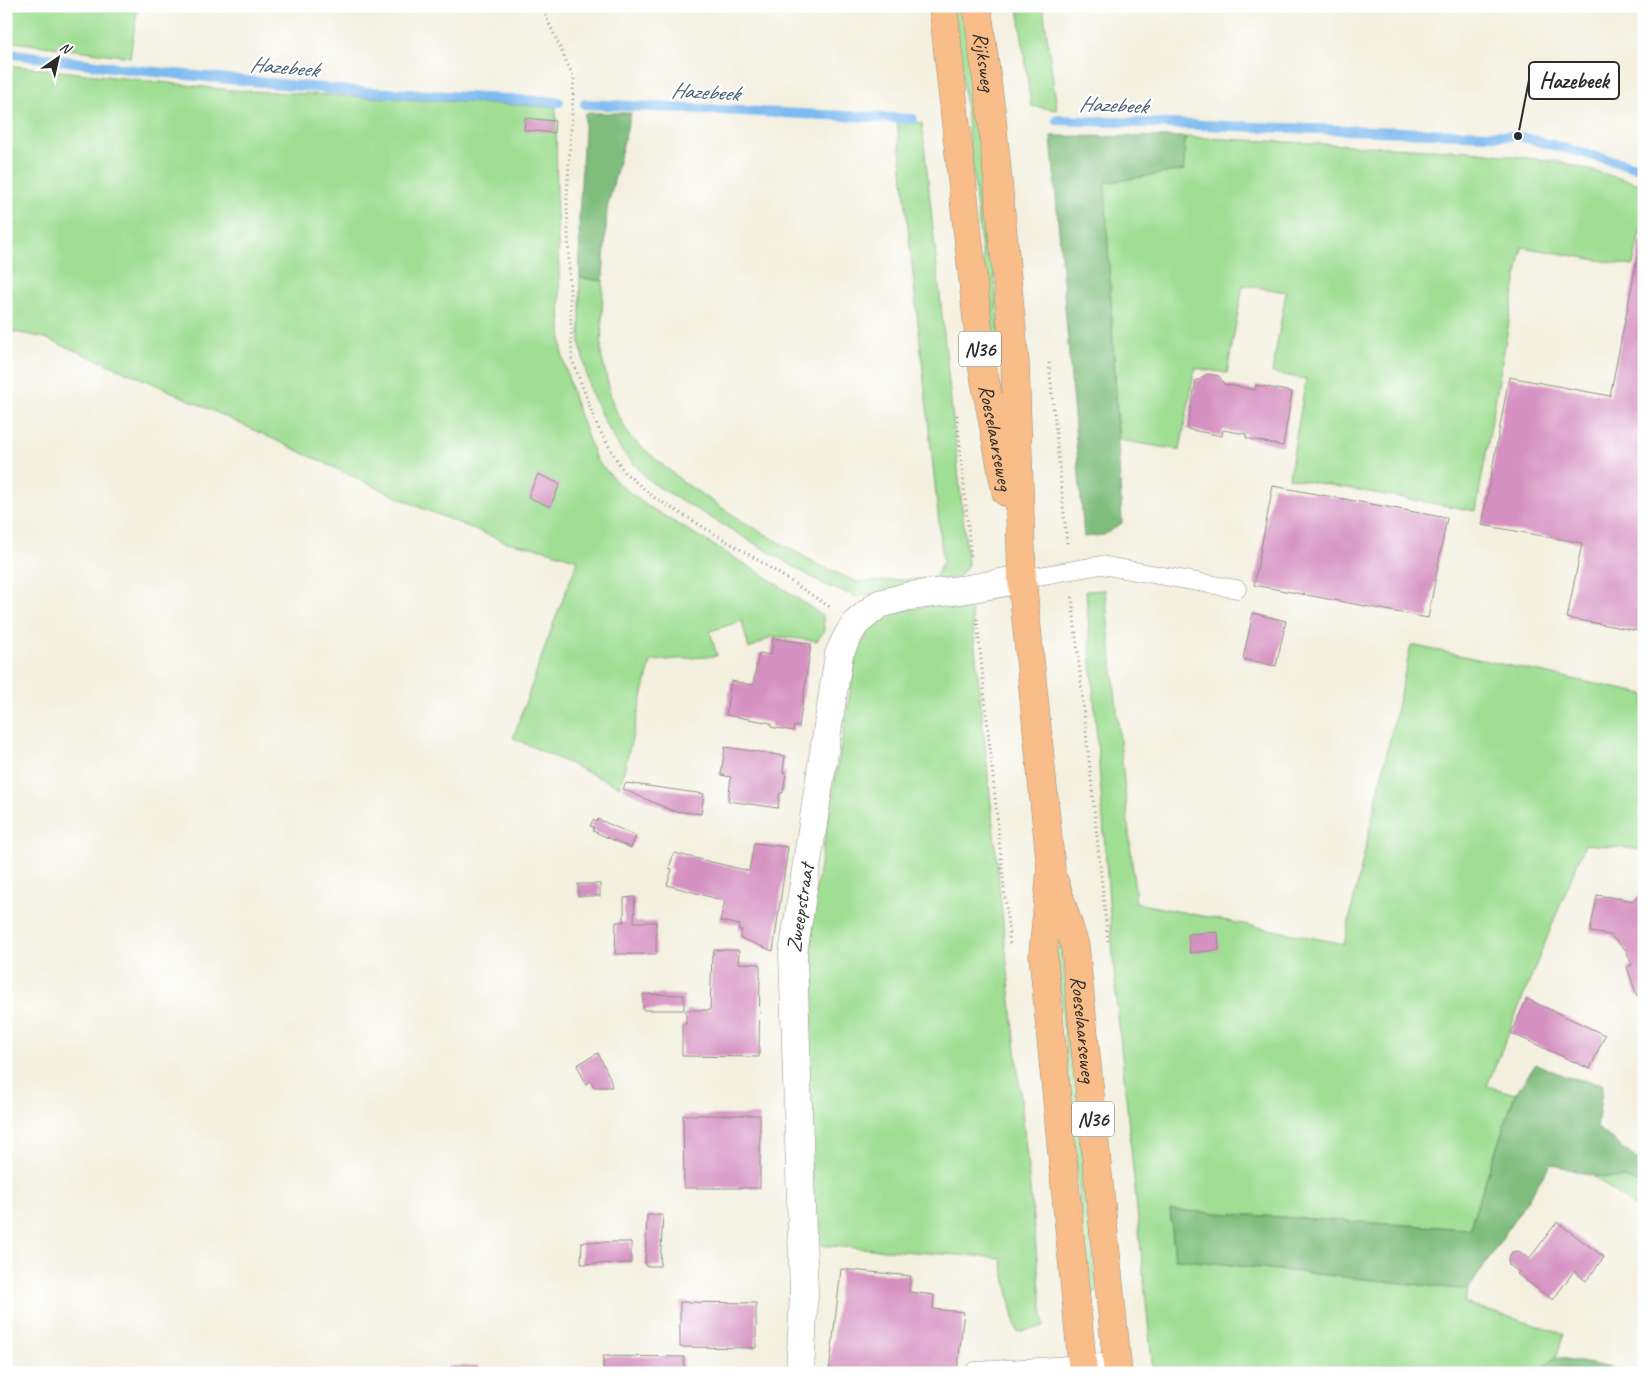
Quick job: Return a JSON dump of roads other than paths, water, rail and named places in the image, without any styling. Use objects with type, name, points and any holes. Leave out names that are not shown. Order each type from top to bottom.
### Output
[{"type":"main road","name":"Rijksweg","points":[[944,6],[956,117]]},
{"type":"main road","name":"Rijksweg","points":[[977,6],[992,118]]},
{"type":"main road","name":"Roeselaarseweg","points":[[956,117],[982,364],[1022,579]]},
{"type":"main road","name":"Roeselaarseweg","points":[[992,118],[1015,362],[1022,579],[1051,869],[1043,954],[1082,1368]]},
{"type":"main road","name":"Roeselaarseweg","points":[[1051,869],[1075,946],[1117,1367]]},
{"type":"street","name":"Zweepstraat","points":[[800,1373],[804,1294],[793,954],[839,654],[856,623],[879,604],[909,596],[974,588],[1022,579]]},
{"type":"lane","points":[[1022,579],[1101,565],[1237,589]]},
{"type":"lane","points":[[975,1371],[1117,1367]]},
{"type":"waterway","name":"Hazebeek","points":[[6,53],[135,70],[353,91],[559,102]]},
{"type":"waterway","name":"Hazebeek","points":[[585,104],[913,119]]},
{"type":"waterway","name":"Hazebeek","points":[[1057,120],[1518,136],[1644,169]]},
{"type":"place","name":"Hazebeek","points":[[1518,136]]}]
